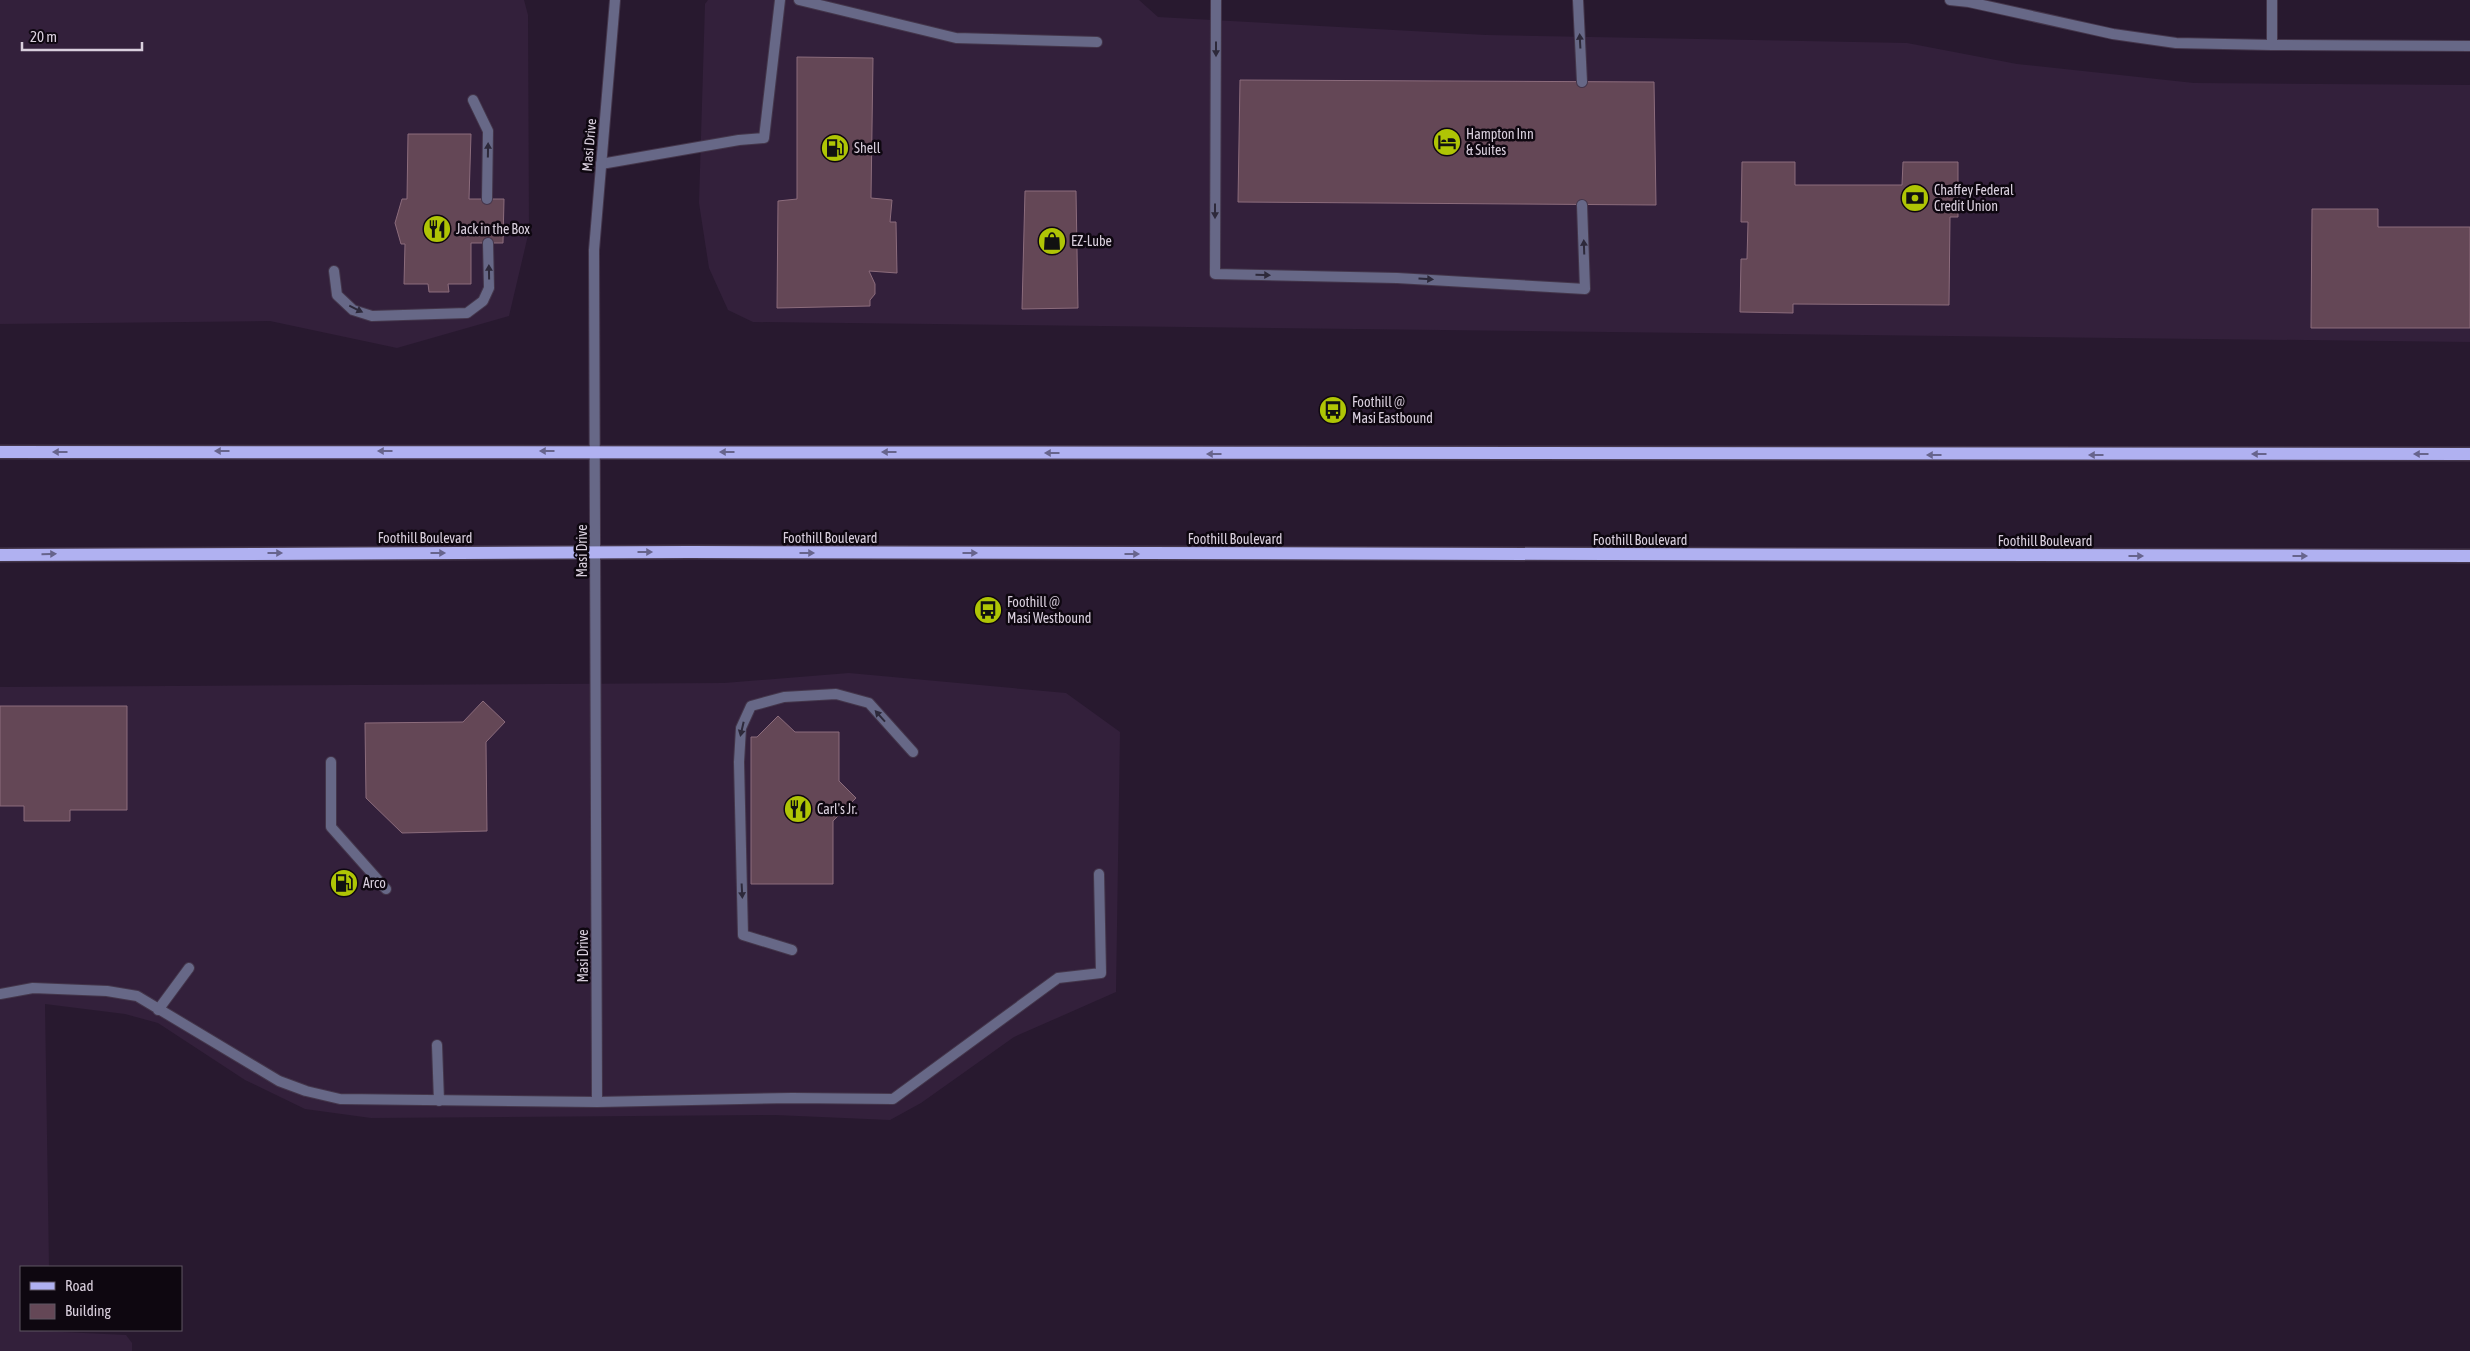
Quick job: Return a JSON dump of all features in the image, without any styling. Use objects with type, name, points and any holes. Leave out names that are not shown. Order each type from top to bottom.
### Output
[{"type":"main road","points":[[0,452],[596,451],[1662,455],[2470,454]]},
{"type":"main road","name":"Foothill Boulevard","points":[[0,555],[596,552],[2470,556]]},
{"type":"street","name":"Masi Drive","points":[[597,1102],[594,250],[615,0]]},
{"type":"street","points":[[601,164],[739,140],[764,138],[780,0]]},
{"type":"street","points":[[798,0],[956,38],[1097,42]]},
{"type":"street","points":[[1216,0],[1215,274],[1397,278],[1585,289],[1582,205]]},
{"type":"street","points":[[1578,0],[1582,82]]},
{"type":"street","points":[[1950,0],[1969,2],[2113,34],[2176,43],[2272,46],[2470,46]]},
{"type":"street","points":[[2272,0],[2272,46]]},
{"type":"street","points":[[473,100],[488,131],[487,199]]},
{"type":"street","points":[[334,271],[337,295],[353,310],[372,316],[467,313],[483,301],[489,288],[488,243]]},
{"type":"street","points":[[792,950],[743,935],[739,762],[741,728],[751,706],[784,697],[836,694],[869,704],[913,752]]},
{"type":"street","points":[[331,762],[331,826],[386,889]]},
{"type":"street","points":[[0,994],[33,988],[107,991],[137,996],[279,1081],[306,1091],[340,1099],[597,1102],[792,1098],[893,1099],[1058,978],[1101,973],[1099,874]]},
{"type":"street","points":[[158,1010],[189,968]]},
{"type":"street","points":[[436,1044],[439,1101]]},
{"type":"shaded area","points":[[0,0],[524,0],[528,15],[529,231],[509,316],[397,348],[270,321],[0,324]]},
{"type":"shaded area","points":[[708,0],[1139,0],[1158,17],[1486,35],[1907,43],[2017,64],[2194,83],[2470,85],[2470,342],[753,322],[728,310],[709,268],[699,203],[705,4]]},
{"type":"shaded area","points":[[849,673],[1066,693],[1120,732],[1116,992],[1014,1037],[921,1103],[890,1120],[775,1115],[371,1118],[305,1109],[245,1080],[158,1023],[125,1014],[45,1004],[49,1266],[20,1266],[20,1331],[126,1335],[132,1343],[132,1351],[0,1351],[0,687],[724,683]]},
{"type":"building","points":[[797,57],[873,58],[871,198],[892,200],[890,222],[896,222],[897,273],[869,271],[875,284],[875,294],[870,300],[870,306],[777,308],[778,201],[797,199]]},
{"type":"building","name":"Hampton Inn & Suites","points":[[1240,80],[1654,82],[1656,205],[1238,202]]},
{"type":"building","points":[[408,134],[471,134],[469,199],[504,199],[503,243],[471,243],[471,284],[448,284],[449,292],[429,292],[428,284],[404,284],[405,244],[401,244],[395,223],[402,199],[407,199]]},
{"type":"building","points":[[1742,162],[1795,162],[1795,185],[1902,185],[1903,162],[1958,162],[1958,217],[1950,217],[1949,305],[1793,304],[1793,313],[1740,312],[1741,259],[1747,259],[1748,222],[1741,222]]},
{"type":"building","points":[[1025,191],[1076,191],[1078,308],[1022,309]]},
{"type":"building","points":[[2312,209],[2378,209],[2378,227],[2470,227],[2470,328],[2311,328]]},
{"type":"building","points":[[483,701],[505,722],[486,742],[487,831],[402,833],[366,798],[365,723],[463,722]]},
{"type":"building","points":[[0,706],[127,706],[127,810],[70,810],[70,821],[24,821],[24,806],[0,806]]},
{"type":"building","name":"Carl's Jr.","points":[[778,716],[795,732],[839,732],[839,781],[856,798],[833,821],[833,884],[751,884],[751,737],[757,737]]},
{"type":"place","name":"Hampton Inn & Suites","points":[[1447,142]]},
{"type":"place","name":"Shell","points":[[835,148]]},
{"type":"place","name":"Chaffey Federal Credit Union","points":[[1915,198]]},
{"type":"place","name":"Jack in the Box","points":[[437,229]]},
{"type":"place","name":"EZ-Lube","points":[[1052,241]]},
{"type":"place","name":"Foothill @ Masi Eastbound","points":[[1333,410]]},
{"type":"place","name":"Foothill @ Masi Westbound","points":[[988,610]]},
{"type":"place","name":"Carl's Jr.","points":[[798,809]]},
{"type":"place","name":"Arco","points":[[344,883]]}]
